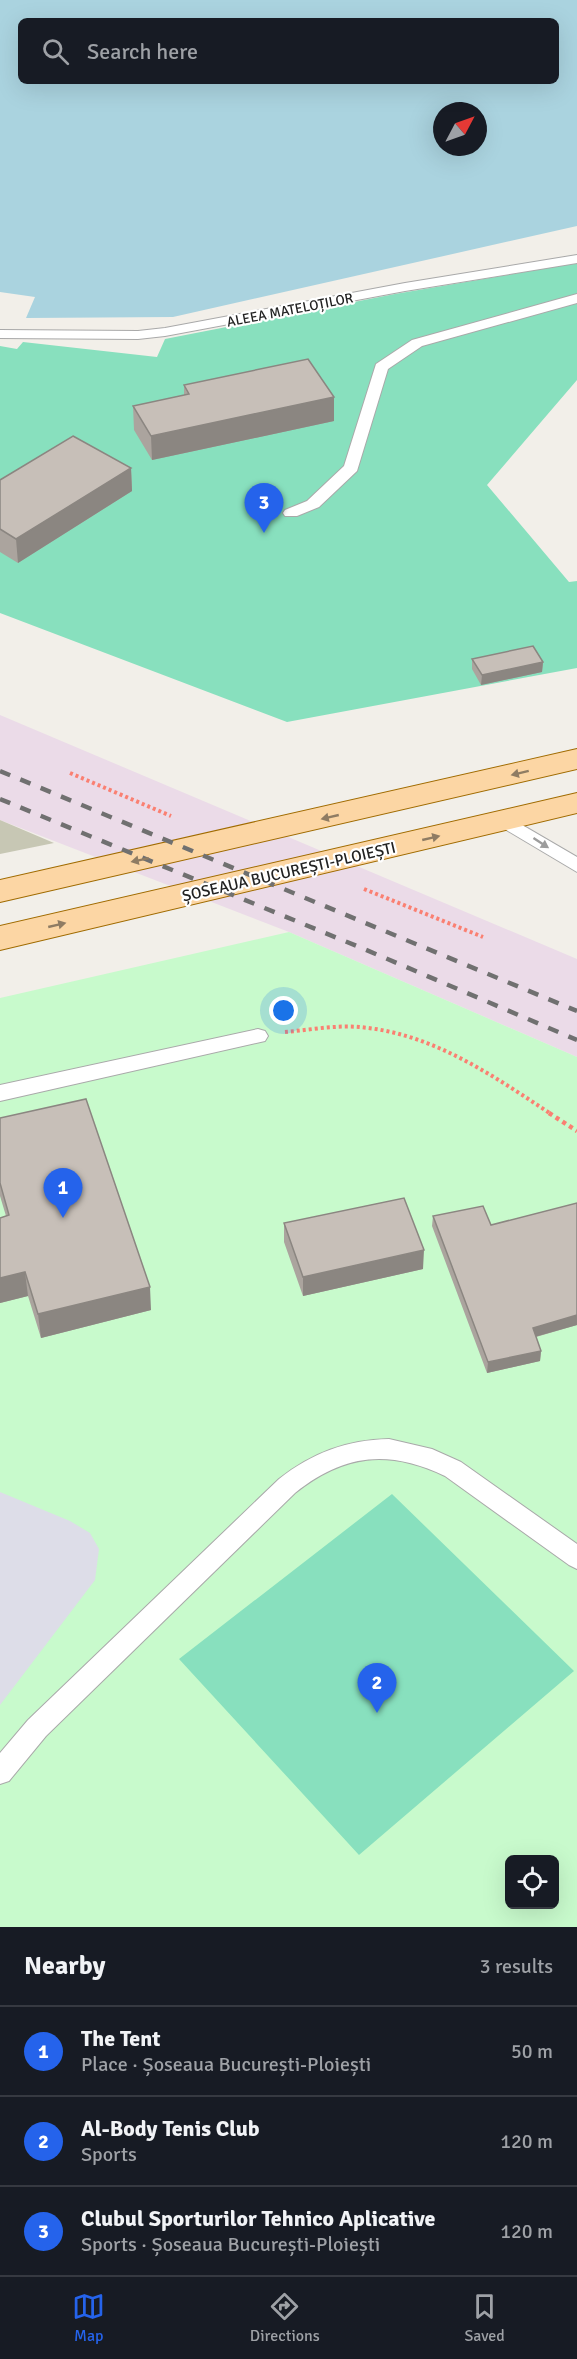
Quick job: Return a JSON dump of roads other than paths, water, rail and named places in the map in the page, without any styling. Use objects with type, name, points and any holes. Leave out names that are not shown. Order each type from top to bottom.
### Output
[{"type":"main road","points":[[0,891],[577,759]]},
{"type":"main road","name":"ȘOSEAUA BUCUREȘTI-PLOIEȘTI","points":[[0,938],[577,803]]},
{"type":"lane","name":"ALEEA MATELOȚILOR","points":[[0,334],[128,335],[165,332],[577,259]]},
{"type":"lane","points":[[291,513],[313,504],[351,468],[381,367],[417,343],[577,298]]},
{"type":"lane","points":[[505,821],[577,866]]},
{"type":"lane","points":[[0,1093],[258,1036]]},
{"type":"lane","points":[[0,1772],[37,1728],[292,1480],[304,1469],[335,1456],[364,1450],[396,1448],[433,1458],[492,1496],[577,1558]]},
{"type":"water","points":[[0,0],[577,0],[577,226],[173,317],[26,318],[35,297],[0,292]]},
{"type":"railway","points":[[0,771],[577,1011]]},
{"type":"railway","points":[[0,799],[364,949],[577,1040]]},
{"type":"place","name":"Clubul Sporturilor Tehnico Aplicative","points":[[264,533]]},
{"type":"place","name":"The Tent","points":[[63,1218]]},
{"type":"place","name":"Al-Body Tenis Club","points":[[377,1713]]}]
